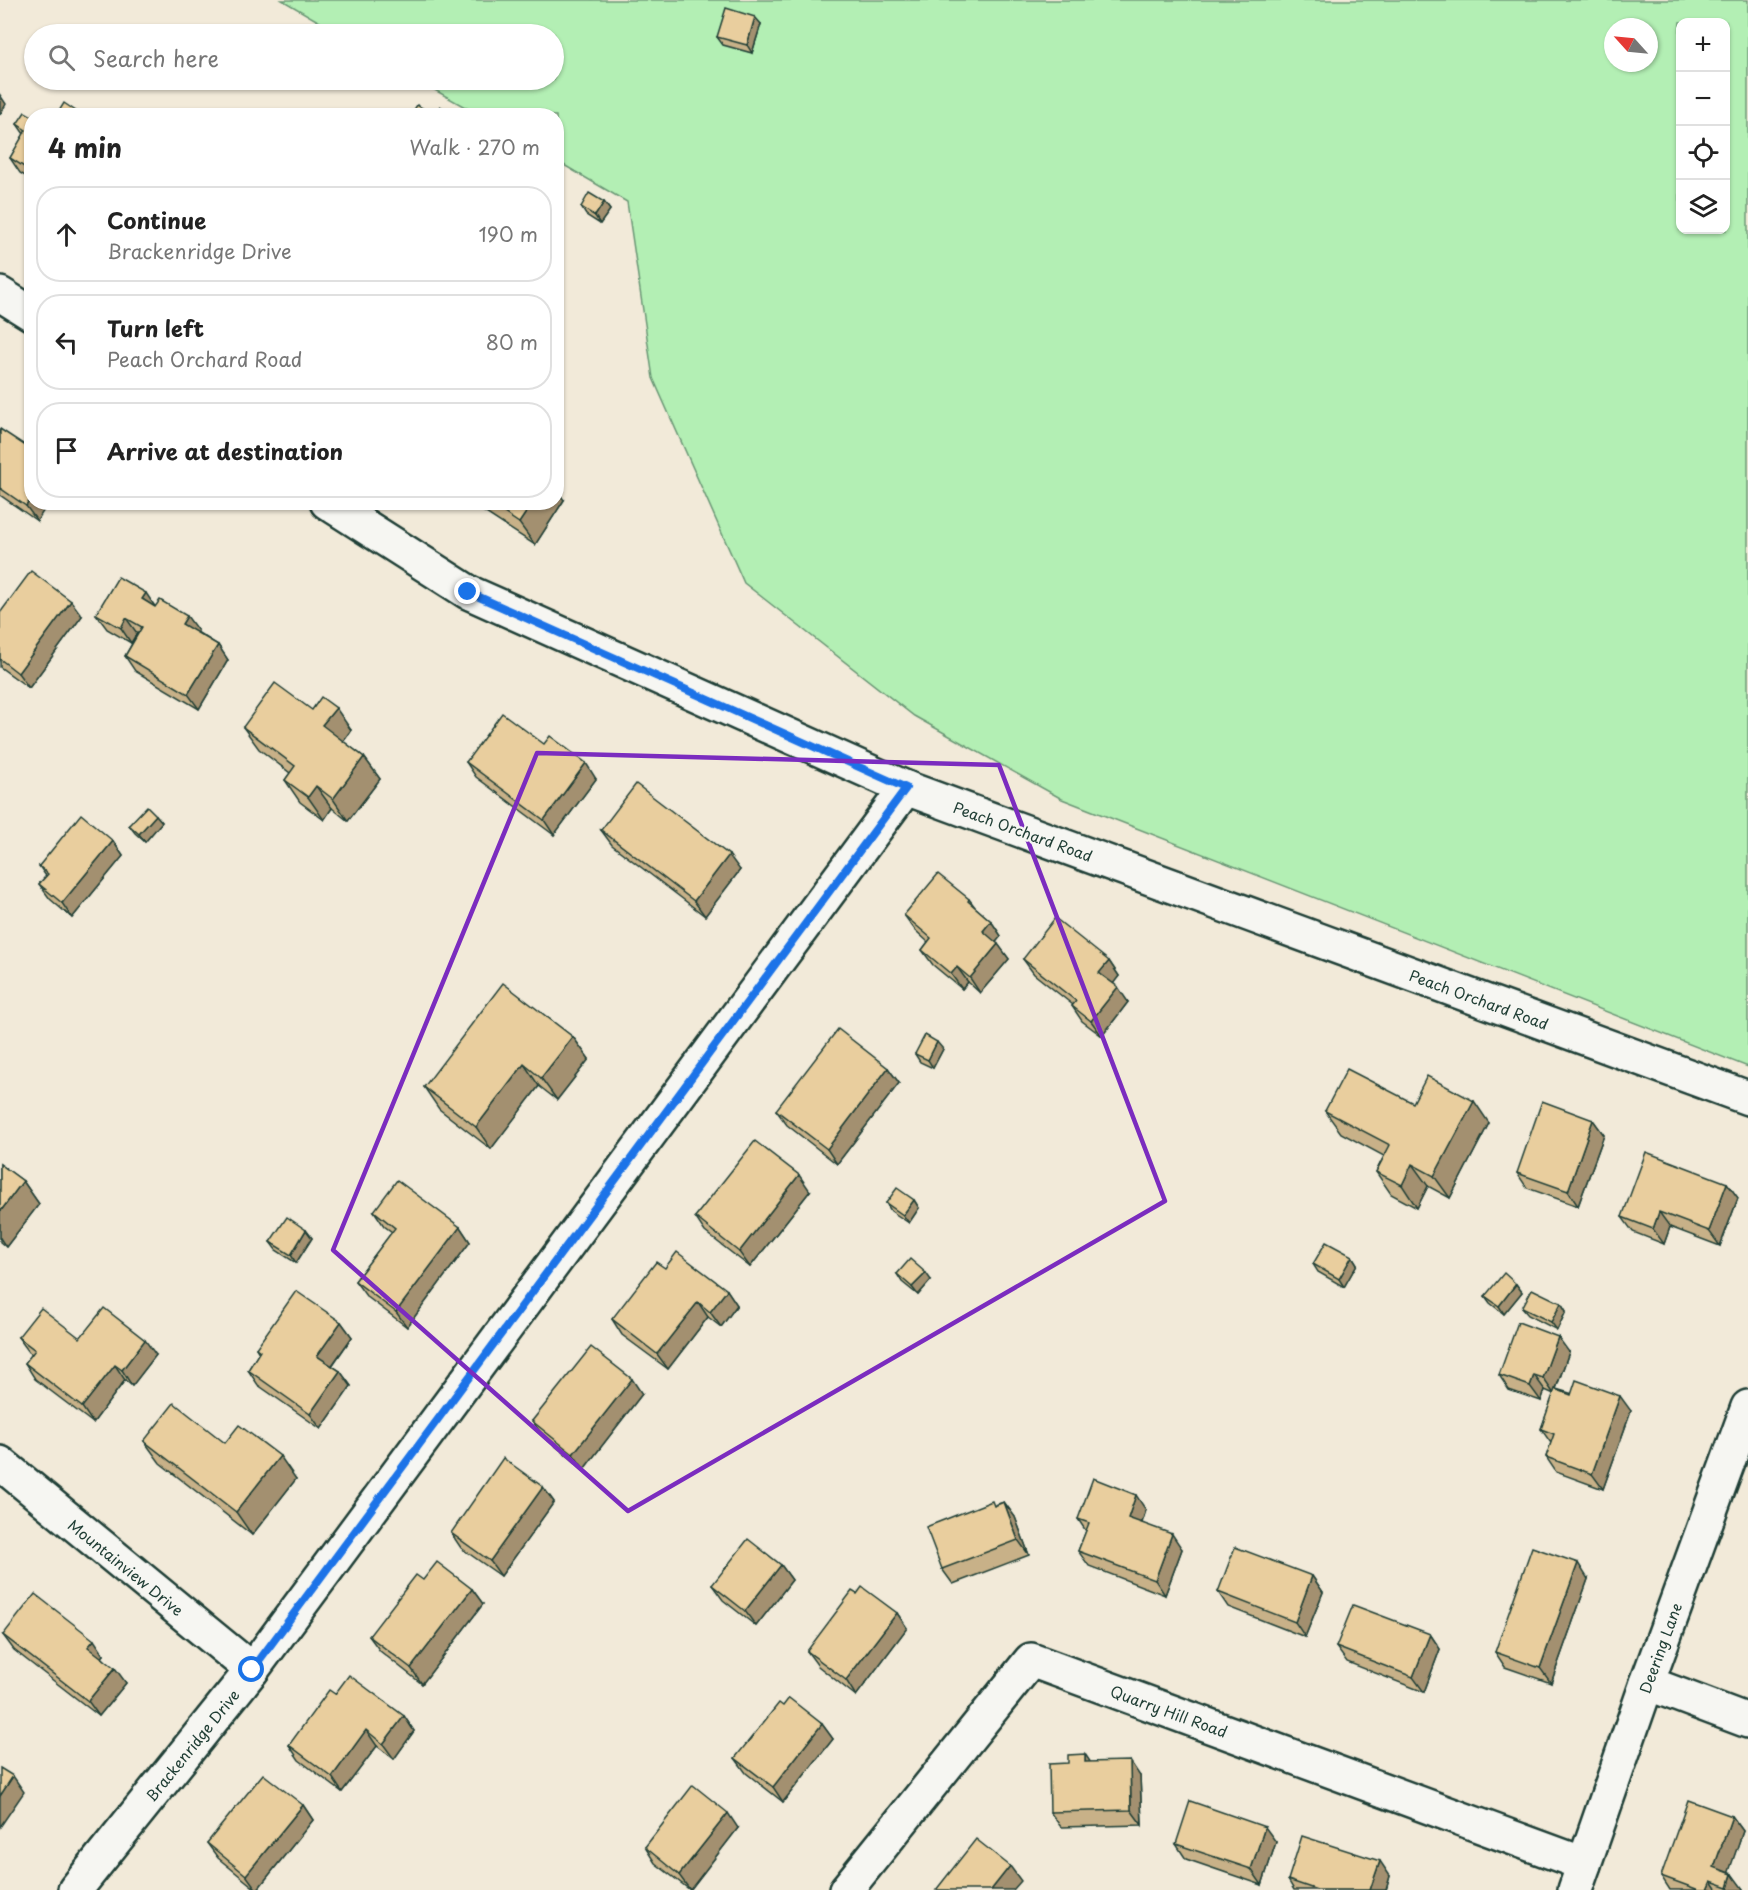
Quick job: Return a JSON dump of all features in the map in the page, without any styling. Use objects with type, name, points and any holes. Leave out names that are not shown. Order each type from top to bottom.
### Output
[{"type":"street","points":[[0,294],[24,309]]},
{"type":"street","name":"Peach Orchard Road","points":[[340,510],[468,592],[906,788],[1748,1098]]},
{"type":"street","name":"Brackenridge Drive","points":[[75,1890],[252,1670],[906,788]]},
{"type":"street","name":"Deering Lane","points":[[1579,1877],[1748,1407]]},
{"type":"street","name":"Mountainview Drive","points":[[0,1463],[252,1670]]},
{"type":"street","name":"Quarry Hill Road","points":[[846,1890],[1031,1660],[1579,1877]]},
{"type":"street","points":[[1647,1683],[1748,1721]]},
{"type":"highlighted area","points":[[537,753],[999,765],[1165,1201],[628,1511],[333,1250]]},
{"type":"green space","points":[[282,0],[1748,0],[1748,1067],[1062,799],[914,716],[744,583],[653,378],[627,202],[564,165],[564,108],[467,108],[435,90],[564,90],[564,24],[323,24]]},
{"type":"building","points":[[726,8],[755,17],[747,45],[717,37]]},
{"type":"building","points":[[64,103],[71,108],[61,108]]},
{"type":"building","points":[[24,114],[24,129],[17,124]]},
{"type":"building","points":[[24,134],[24,167],[10,158]]},
{"type":"building","points":[[589,193],[604,202],[595,216],[581,207]]},
{"type":"building","points":[[0,429],[24,445],[24,505],[0,488]]},
{"type":"building","points":[[500,510],[528,510],[519,523]]},
{"type":"building","points":[[31,571],[71,601],[18,673],[0,659],[0,613]]},
{"type":"building","points":[[118,577],[146,593],[142,599],[155,607],[160,600],[187,616],[182,624],[218,645],[188,694],[125,656],[142,627],[126,618],[121,628],[96,614]]},
{"type":"building","points":[[275,683],[312,710],[321,697],[336,708],[322,725],[364,757],[333,799],[316,786],[308,797],[285,780],[295,766],[243,727]]},
{"type":"building","points":[[502,713],[544,744],[550,736],[586,763],[544,820],[466,762]]},
{"type":"building","points":[[636,784],[729,855],[694,901],[601,830]]},
{"type":"building","points":[[147,806],[156,815],[139,834],[129,825]]},
{"type":"building","points":[[81,814],[113,841],[62,903],[39,884],[48,874],[39,866]]},
{"type":"building","points":[[938,874],[969,899],[968,901],[991,921],[983,931],[998,944],[970,978],[957,967],[951,974],[922,950],[931,938],[904,915]]},
{"type":"building","points":[[1055,918],[1109,961],[1099,973],[1118,987],[1091,1021],[1072,1006],[1076,1001],[1023,959]]},
{"type":"building","points":[[503,983],[573,1037],[541,1078],[524,1064],[476,1127],[424,1087]]},
{"type":"building","points":[[838,1029],[888,1068],[827,1149],[776,1110]]},
{"type":"building","points":[[925,1035],[937,1042],[928,1060],[915,1054]]},
{"type":"building","points":[[1347,1069],[1413,1103],[1427,1076],[1474,1101],[1434,1176],[1412,1164],[1402,1185],[1376,1172],[1390,1145],[1325,1111]]},
{"type":"building","points":[[1542,1101],[1593,1120],[1568,1191],[1517,1173]]},
{"type":"building","points":[[755,1141],[799,1175],[739,1252],[695,1217]]},
{"type":"building","points":[[1646,1152],[1727,1183],[1709,1231],[1659,1212],[1653,1229],[1622,1217]]},
{"type":"building","points":[[0,1164],[23,1181],[0,1212]]},
{"type":"building","points":[[397,1180],[460,1227],[396,1312],[355,1281],[395,1228],[374,1211]]},
{"type":"building","points":[[897,1188],[914,1200],[903,1215],[886,1203]]},
{"type":"building","points":[[287,1217],[306,1230],[291,1255],[270,1242]]},
{"type":"building","points":[[1326,1242],[1352,1256],[1339,1279],[1313,1264]]},
{"type":"building","points":[[677,1252],[727,1290],[710,1312],[698,1302],[657,1354],[612,1319],[656,1262],[665,1268]]},
{"type":"building","points":[[910,1259],[926,1273],[912,1287],[897,1274]]},
{"type":"building","points":[[1504,1273],[1516,1284],[1499,1306],[1485,1296]]},
{"type":"building","points":[[1532,1289],[1561,1303],[1551,1322],[1522,1308]]},
{"type":"building","points":[[296,1291],[341,1322],[317,1356],[340,1371],[310,1414],[248,1370],[260,1351],[256,1348]]},
{"type":"building","points":[[41,1308],[80,1338],[104,1308],[145,1340],[122,1370],[115,1365],[82,1407],[25,1363],[35,1350],[18,1337]]},
{"type":"building","points":[[1518,1322],[1558,1337],[1543,1378],[1534,1375],[1530,1386],[1499,1375]]},
{"type":"building","points":[[591,1347],[632,1379],[573,1454],[532,1421]]},
{"type":"building","points":[[1576,1380],[1620,1396],[1592,1474],[1546,1457],[1554,1434],[1541,1429],[1555,1389],[1571,1395]]},
{"type":"building","points":[[174,1403],[225,1443],[239,1425],[280,1456],[236,1512],[144,1441]]},
{"type":"building","points":[[503,1458],[543,1487],[490,1561],[451,1533]]},
{"type":"building","points":[[1093,1478],[1136,1495],[1128,1518],[1172,1534],[1155,1580],[1078,1551],[1089,1523],[1078,1519]]},
{"type":"building","points":[[992,1501],[994,1506],[1004,1502],[1018,1540],[942,1569],[926,1527]]},
{"type":"building","points":[[748,1539],[781,1565],[745,1611],[712,1585]]},
{"type":"building","points":[[1235,1547],[1312,1576],[1295,1622],[1218,1592]]},
{"type":"building","points":[[1532,1547],[1578,1563],[1540,1668],[1495,1652]]},
{"type":"building","points":[[437,1562],[472,1589],[411,1668],[369,1636],[416,1575],[423,1580]]},
{"type":"building","points":[[862,1587],[897,1613],[846,1680],[807,1651],[852,1591],[857,1594]]},
{"type":"building","points":[[35,1594],[94,1640],[88,1647],[115,1668],[88,1701],[3,1635]]},
{"type":"building","points":[[1353,1605],[1430,1634],[1413,1677],[1336,1647]]},
{"type":"building","points":[[349,1675],[404,1716],[383,1744],[366,1730],[332,1777],[289,1745],[329,1690],[335,1694]]},
{"type":"building","points":[[789,1698],[822,1724],[773,1787],[735,1758],[779,1703],[783,1706]]},
{"type":"building","points":[[1085,1754],[1085,1762],[1130,1761],[1131,1810],[1050,1812],[1049,1764],[1068,1763],[1068,1755]]},
{"type":"building","points":[[0,1768],[13,1776],[0,1796]]},
{"type":"building","points":[[263,1774],[303,1805],[246,1875],[207,1843]]},
{"type":"building","points":[[693,1785],[728,1813],[679,1875],[645,1847]]},
{"type":"building","points":[[1688,1800],[1732,1816],[1714,1867],[1732,1874],[1728,1887],[1711,1881],[1707,1890],[1699,1890],[1661,1876]]},
{"type":"building","points":[[1190,1801],[1265,1827],[1251,1869],[1176,1844]]},
{"type":"building","points":[[1302,1836],[1380,1861],[1370,1890],[1317,1890],[1288,1880]]},
{"type":"building","points":[[976,1839],[1010,1866],[991,1890],[936,1890]]},
{"type":"route","points":[[252,1670],[906,788],[468,592]]}]
